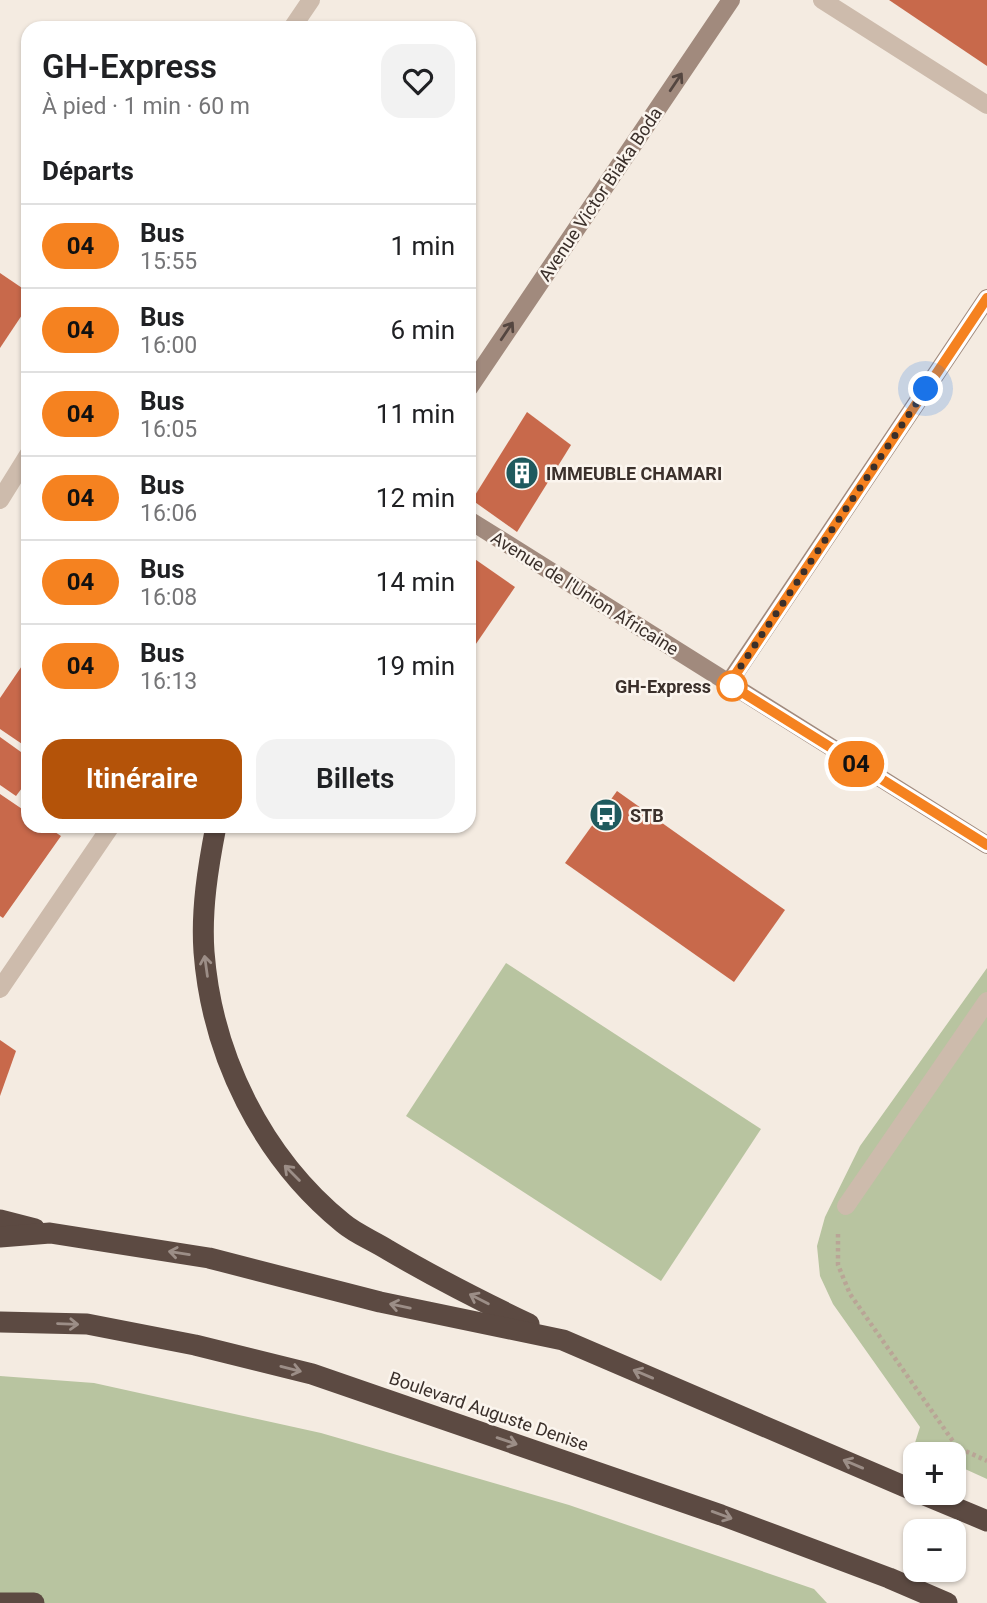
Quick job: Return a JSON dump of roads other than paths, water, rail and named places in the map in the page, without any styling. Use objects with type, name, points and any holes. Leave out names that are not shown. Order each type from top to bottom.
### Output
[{"type":"highway","points":[[215,833],[206,876],[204,951],[214,1020],[246,1102],[285,1165],[344,1224],[443,1282],[563,1340],[903,1486]]},
{"type":"highway","points":[[0,1220],[50,1233],[209,1258],[380,1301],[563,1340]]},
{"type":"highway","points":[[0,1237],[50,1233]]},
{"type":"highway","name":"Boulevard Auguste Denise","points":[[0,1322],[88,1324],[195,1345],[312,1374],[721,1514],[947,1603]]},
{"type":"highway","points":[[949,1505],[987,1521]]},
{"type":"highway","points":[[0,1603],[34,1603]]},
{"type":"street","points":[[296,21],[310,0]]},
{"type":"street","name":"Avenue Victor Biaka Boda","points":[[476,378],[731,0]]},
{"type":"street","points":[[822,0],[987,105]]},
{"type":"street","points":[[729,684],[987,298]]},
{"type":"street","points":[[0,500],[21,466]]},
{"type":"street","name":"Avenue de l'Union Africaine","points":[[476,524],[987,845]]},
{"type":"street","points":[[0,989],[106,833]]},
{"type":"street","points":[[846,1206],[987,1001]]},
{"type":"place","name":"IMMEUBLE CHAMARI","points":[[522,473]]},
{"type":"place","name":"GH-Express","points":[[732,686]]},
{"type":"place","name":"STB","points":[[606,815]]}]
